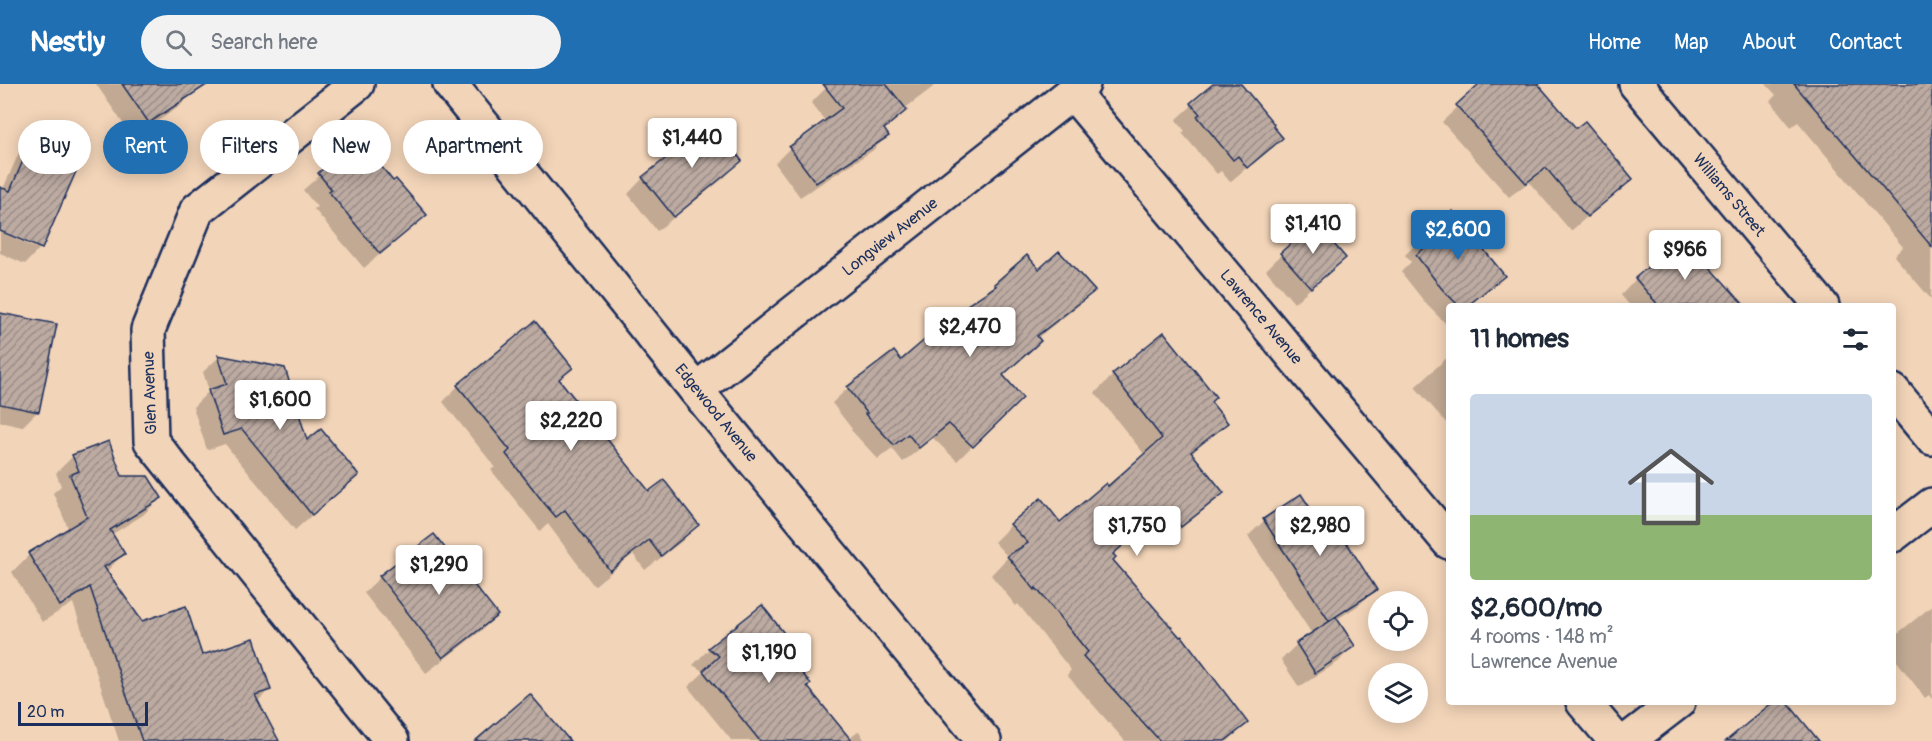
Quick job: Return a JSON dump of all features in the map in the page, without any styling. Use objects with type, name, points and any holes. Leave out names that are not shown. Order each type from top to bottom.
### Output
[{"type":"street","name":"Glen Avenue","points":[[357,84],[197,210],[148,330],[151,441],[393,741]]},
{"type":"street","name":"Edgewood Avenue","points":[[450,84],[696,390],[984,741]]},
{"type":"street","name":"Williams Street","points":[[1636,84],[1819,303]]},
{"type":"street","name":"Longview Avenue","points":[[696,390],[1078,88]]},
{"type":"street","name":"Lawrence Avenue","points":[[1078,88],[1446,538]]},
{"type":"street","points":[[1896,395],[1932,438]]},
{"type":"street","points":[[1896,533],[1932,505]]},
{"type":"street","points":[[1586,705],[1616,741]]},
{"type":"street","points":[[1627,741],[1674,705]]},
{"type":"building","points":[[122,84],[208,84],[154,120],[147,120]]},
{"type":"building","points":[[823,84],[886,84],[907,110],[884,129],[889,136],[816,183],[789,147],[842,108]]},
{"type":"building","points":[[1213,84],[1241,84],[1283,138],[1247,168],[1238,156],[1233,160],[1197,116],[1200,114],[1190,103]]},
{"type":"building","points":[[1479,84],[1538,84],[1576,128],[1585,121],[1633,179],[1587,217],[1546,168],[1526,183],[1456,105]]},
{"type":"building","points":[[1794,84],[1932,84],[1932,247],[1858,159]]},
{"type":"building","points":[[712,122],[742,161],[674,217],[642,177]]},
{"type":"building","points":[[18,172],[75,174],[42,249],[0,231],[0,187],[10,191]]},
{"type":"building","points":[[319,174],[387,174],[393,181],[396,179],[427,215],[380,254],[329,192],[332,190]]},
{"type":"building","points":[[1453,211],[1505,276],[1471,303],[1456,303],[1416,255],[1427,246],[1420,238]]},
{"type":"building","points":[[1315,222],[1346,258],[1311,288],[1280,253]]},
{"type":"building","points":[[1681,239],[1700,260],[1702,258],[1742,303],[1656,303],[1635,278]]},
{"type":"building","points":[[1059,251],[1095,291],[1037,336],[1041,341],[1003,375],[1023,398],[973,447],[949,424],[919,448],[908,434],[894,445],[865,414],[867,413],[847,387],[894,351],[901,360],[961,309],[996,286],[994,284],[1027,255],[1039,269]]},
{"type":"building","points":[[0,313],[57,324],[39,412],[0,404]]},
{"type":"building","points":[[535,321],[573,368],[559,379],[594,423],[649,491],[664,480],[699,525],[661,556],[649,540],[610,571],[565,510],[556,517],[544,503],[506,454],[510,450],[457,385]]},
{"type":"building","points":[[1164,332],[1216,397],[1211,402],[1228,423],[1191,452],[1224,493],[1181,527],[1166,508],[1113,554],[1116,557],[1113,560],[1180,637],[1182,636],[1248,723],[1225,741],[1160,741],[1083,656],[1088,652],[1007,556],[1028,543],[1010,524],[1041,498],[1060,522],[1106,483],[1108,486],[1162,438],[1112,374]]},
{"type":"building","points":[[218,355],[285,368],[307,440],[321,429],[359,475],[312,515],[242,429],[223,435],[208,390],[227,384]]},
{"type":"building","points":[[109,441],[122,476],[148,476],[162,498],[110,530],[125,554],[104,567],[142,621],[186,606],[202,655],[254,638],[271,690],[255,695],[279,741],[142,741],[90,587],[60,606],[28,553],[87,517],[70,475],[79,471],[72,455]]},
{"type":"building","points":[[1301,494],[1316,517],[1324,511],[1377,590],[1368,591],[1368,596],[1329,621],[1263,519]]},
{"type":"building","points":[[434,534],[498,615],[443,658],[379,576]]},
{"type":"building","points":[[762,605],[794,646],[786,653],[811,684],[807,686],[852,741],[760,741],[703,671],[719,656],[708,648]]},
{"type":"building","points":[[1336,617],[1355,646],[1315,673],[1296,643]]},
{"type":"building","points":[[530,694],[570,741],[475,741]]},
{"type":"building","points":[[1769,705],[1789,705],[1819,741],[1726,741]]}]
